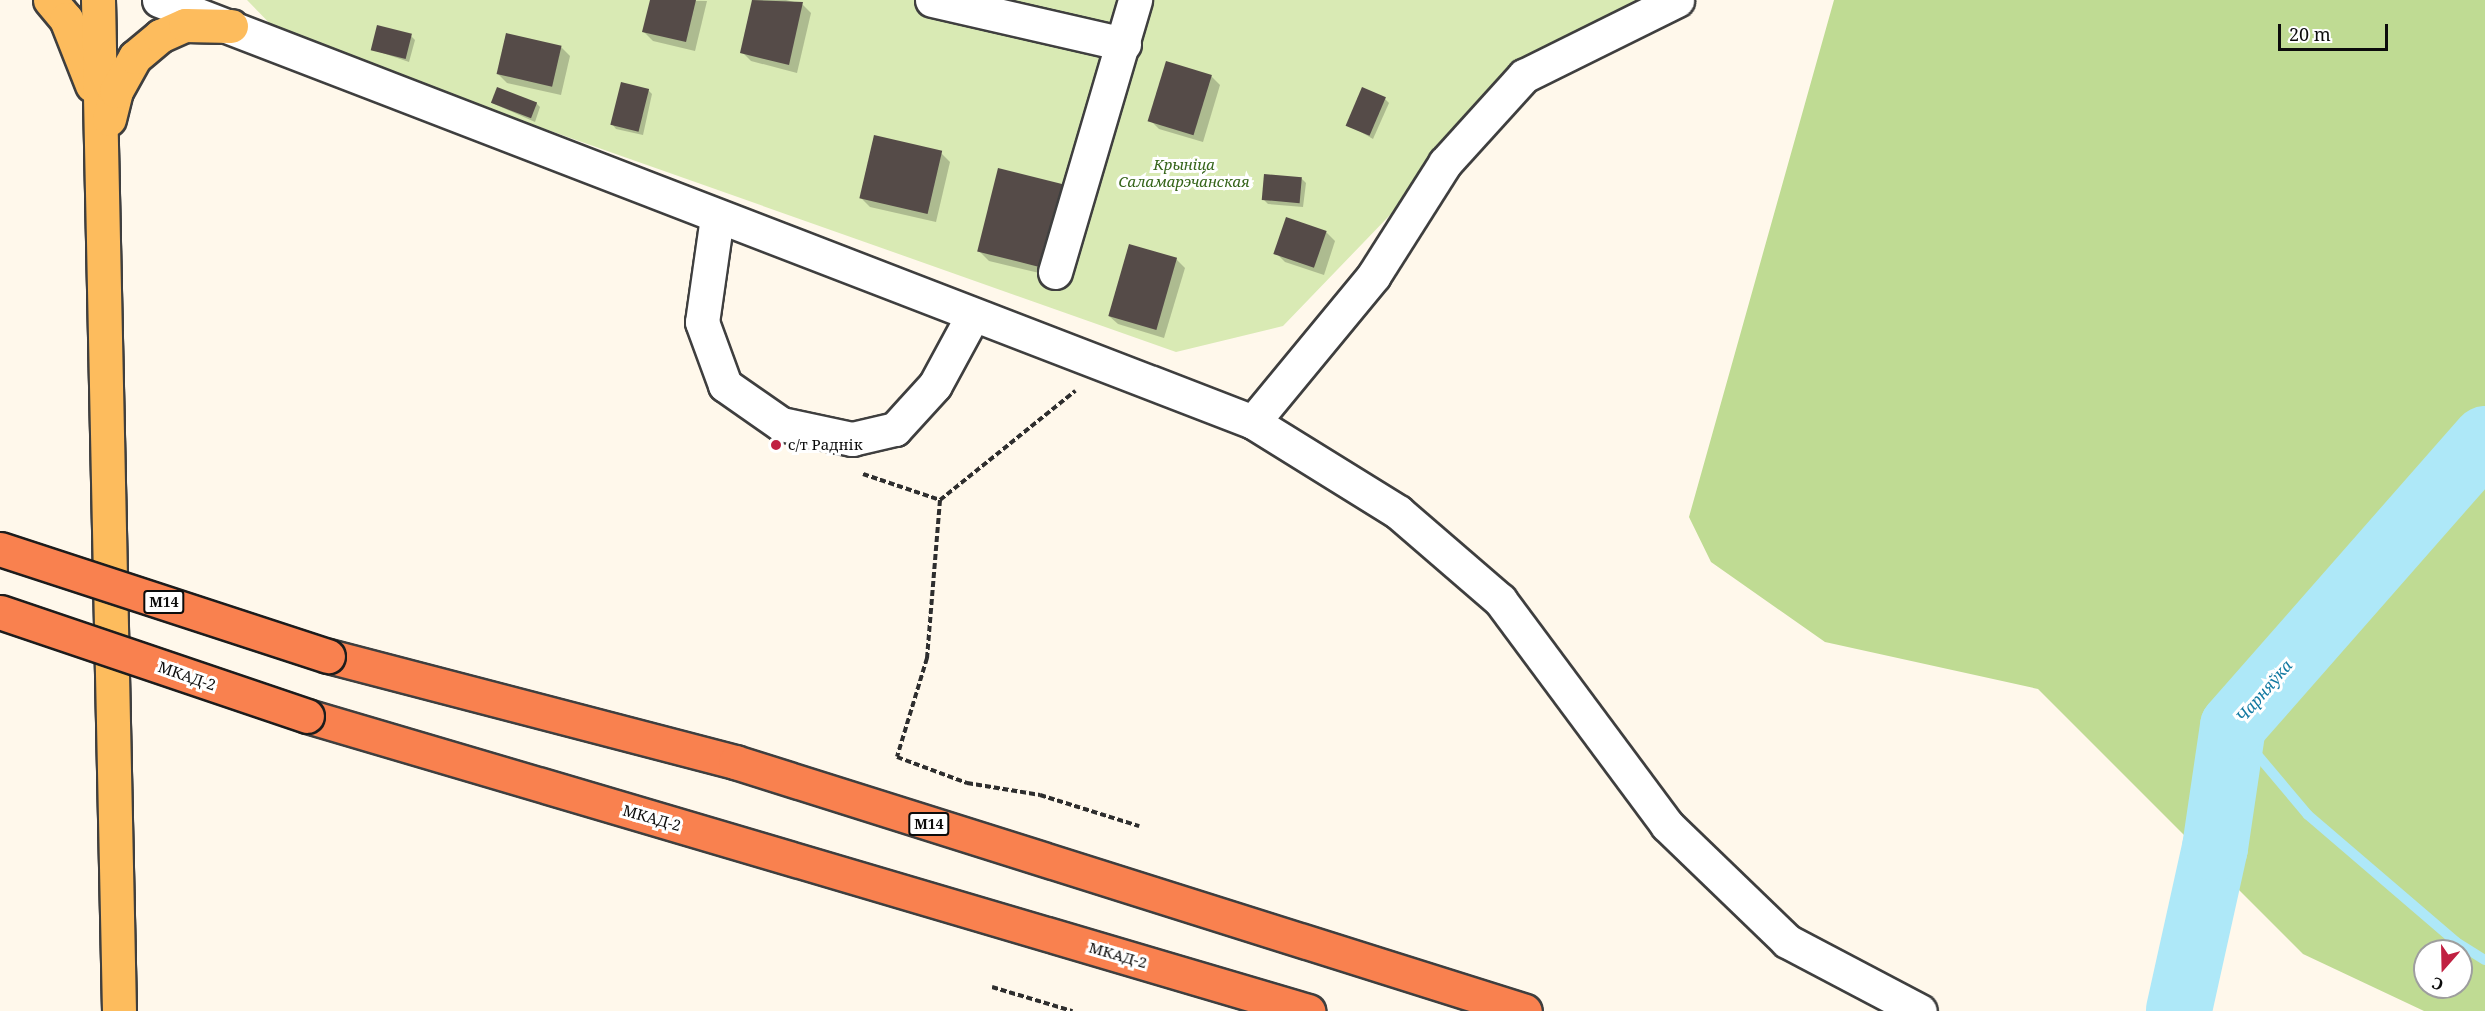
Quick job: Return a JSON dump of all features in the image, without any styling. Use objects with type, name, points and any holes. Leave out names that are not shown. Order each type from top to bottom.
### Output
[{"type":"highway","name":"М14","points":[[0,549],[328,656],[735,762],[1525,1011]]},
{"type":"highway","name":"МКАД-2","points":[[0,612],[307,716],[1308,1011]]},
{"type":"main road","points":[[50,0],[66,19],[101,109]]},
{"type":"main road","points":[[98,0],[119,1011]]},
{"type":"main road","points":[[205,0],[231,26]]},
{"type":"main road","points":[[102,153],[116,91],[135,57],[160,36],[185,25],[231,26]]},
{"type":"street","points":[[159,0],[1253,422],[1398,512],[1500,600],[1667,825],[1787,941],[1920,1011]]},
{"type":"street","points":[[932,0],[1124,44]]},
{"type":"street","points":[[1055,272],[1124,44],[1135,0]]},
{"type":"street","points":[[1253,422],[1374,275],[1445,163],[1524,76],[1677,0]]},
{"type":"street","points":[[717,217],[702,322],[724,386],[781,424],[852,439],[896,429],[934,384],[974,315]]},
{"type":"path","points":[[1090,360],[1080,388],[940,500],[927,658],[897,757],[968,783],[1040,795],[1139,826]]},
{"type":"path","points":[[853,471],[940,500]]},
{"type":"path","points":[[992,987],[1072,1011]]},
{"type":"green space","name":"Крыніца Саламарэчанская","points":[[247,0],[1677,0],[1524,76],[1283,326],[1176,352],[282,36]]},
{"type":"green space","points":[[1834,0],[2485,0],[2485,1011],[2424,1011],[2303,954],[2038,689],[1825,642],[1711,562],[1689,517]]},
{"type":"building","points":[[650,0],[696,0],[686,42],[642,32]]},
{"type":"building","points":[[752,0],[803,2],[789,65],[740,53]]},
{"type":"building","points":[[377,25],[412,34],[406,59],[371,50]]},
{"type":"building","points":[[506,33],[562,46],[552,87],[497,74]]},
{"type":"building","points":[[1166,61],[1212,75],[1193,135],[1148,121]]},
{"type":"building","points":[[621,82],[649,89],[638,132],[610,125]]},
{"type":"building","points":[[497,87],[537,102],[531,118],[491,103]]},
{"type":"building","points":[[1362,87],[1386,97],[1370,136],[1346,126]]},
{"type":"building","points":[[874,135],[942,151],[928,214],[859,198]]},
{"type":"building","points":[[998,168],[1063,184],[1042,268],[977,251]]},
{"type":"building","points":[[1264,174],[1302,177],[1300,203],[1262,200]]},
{"type":"building","points":[[1286,217],[1327,231],[1314,268],[1273,254]]},
{"type":"building","points":[[1129,244],[1177,258],[1156,330],[1108,316]]},
{"type":"waterway","name":"Чарняўка","points":[[2179,1010],[2215,848],[2233,726],[2485,439]]},
{"type":"waterway","points":[[2233,726],[2308,815],[2456,942],[2485,960]]},
{"type":"place","name":"с/т Раднік","points":[[776,445]]}]
